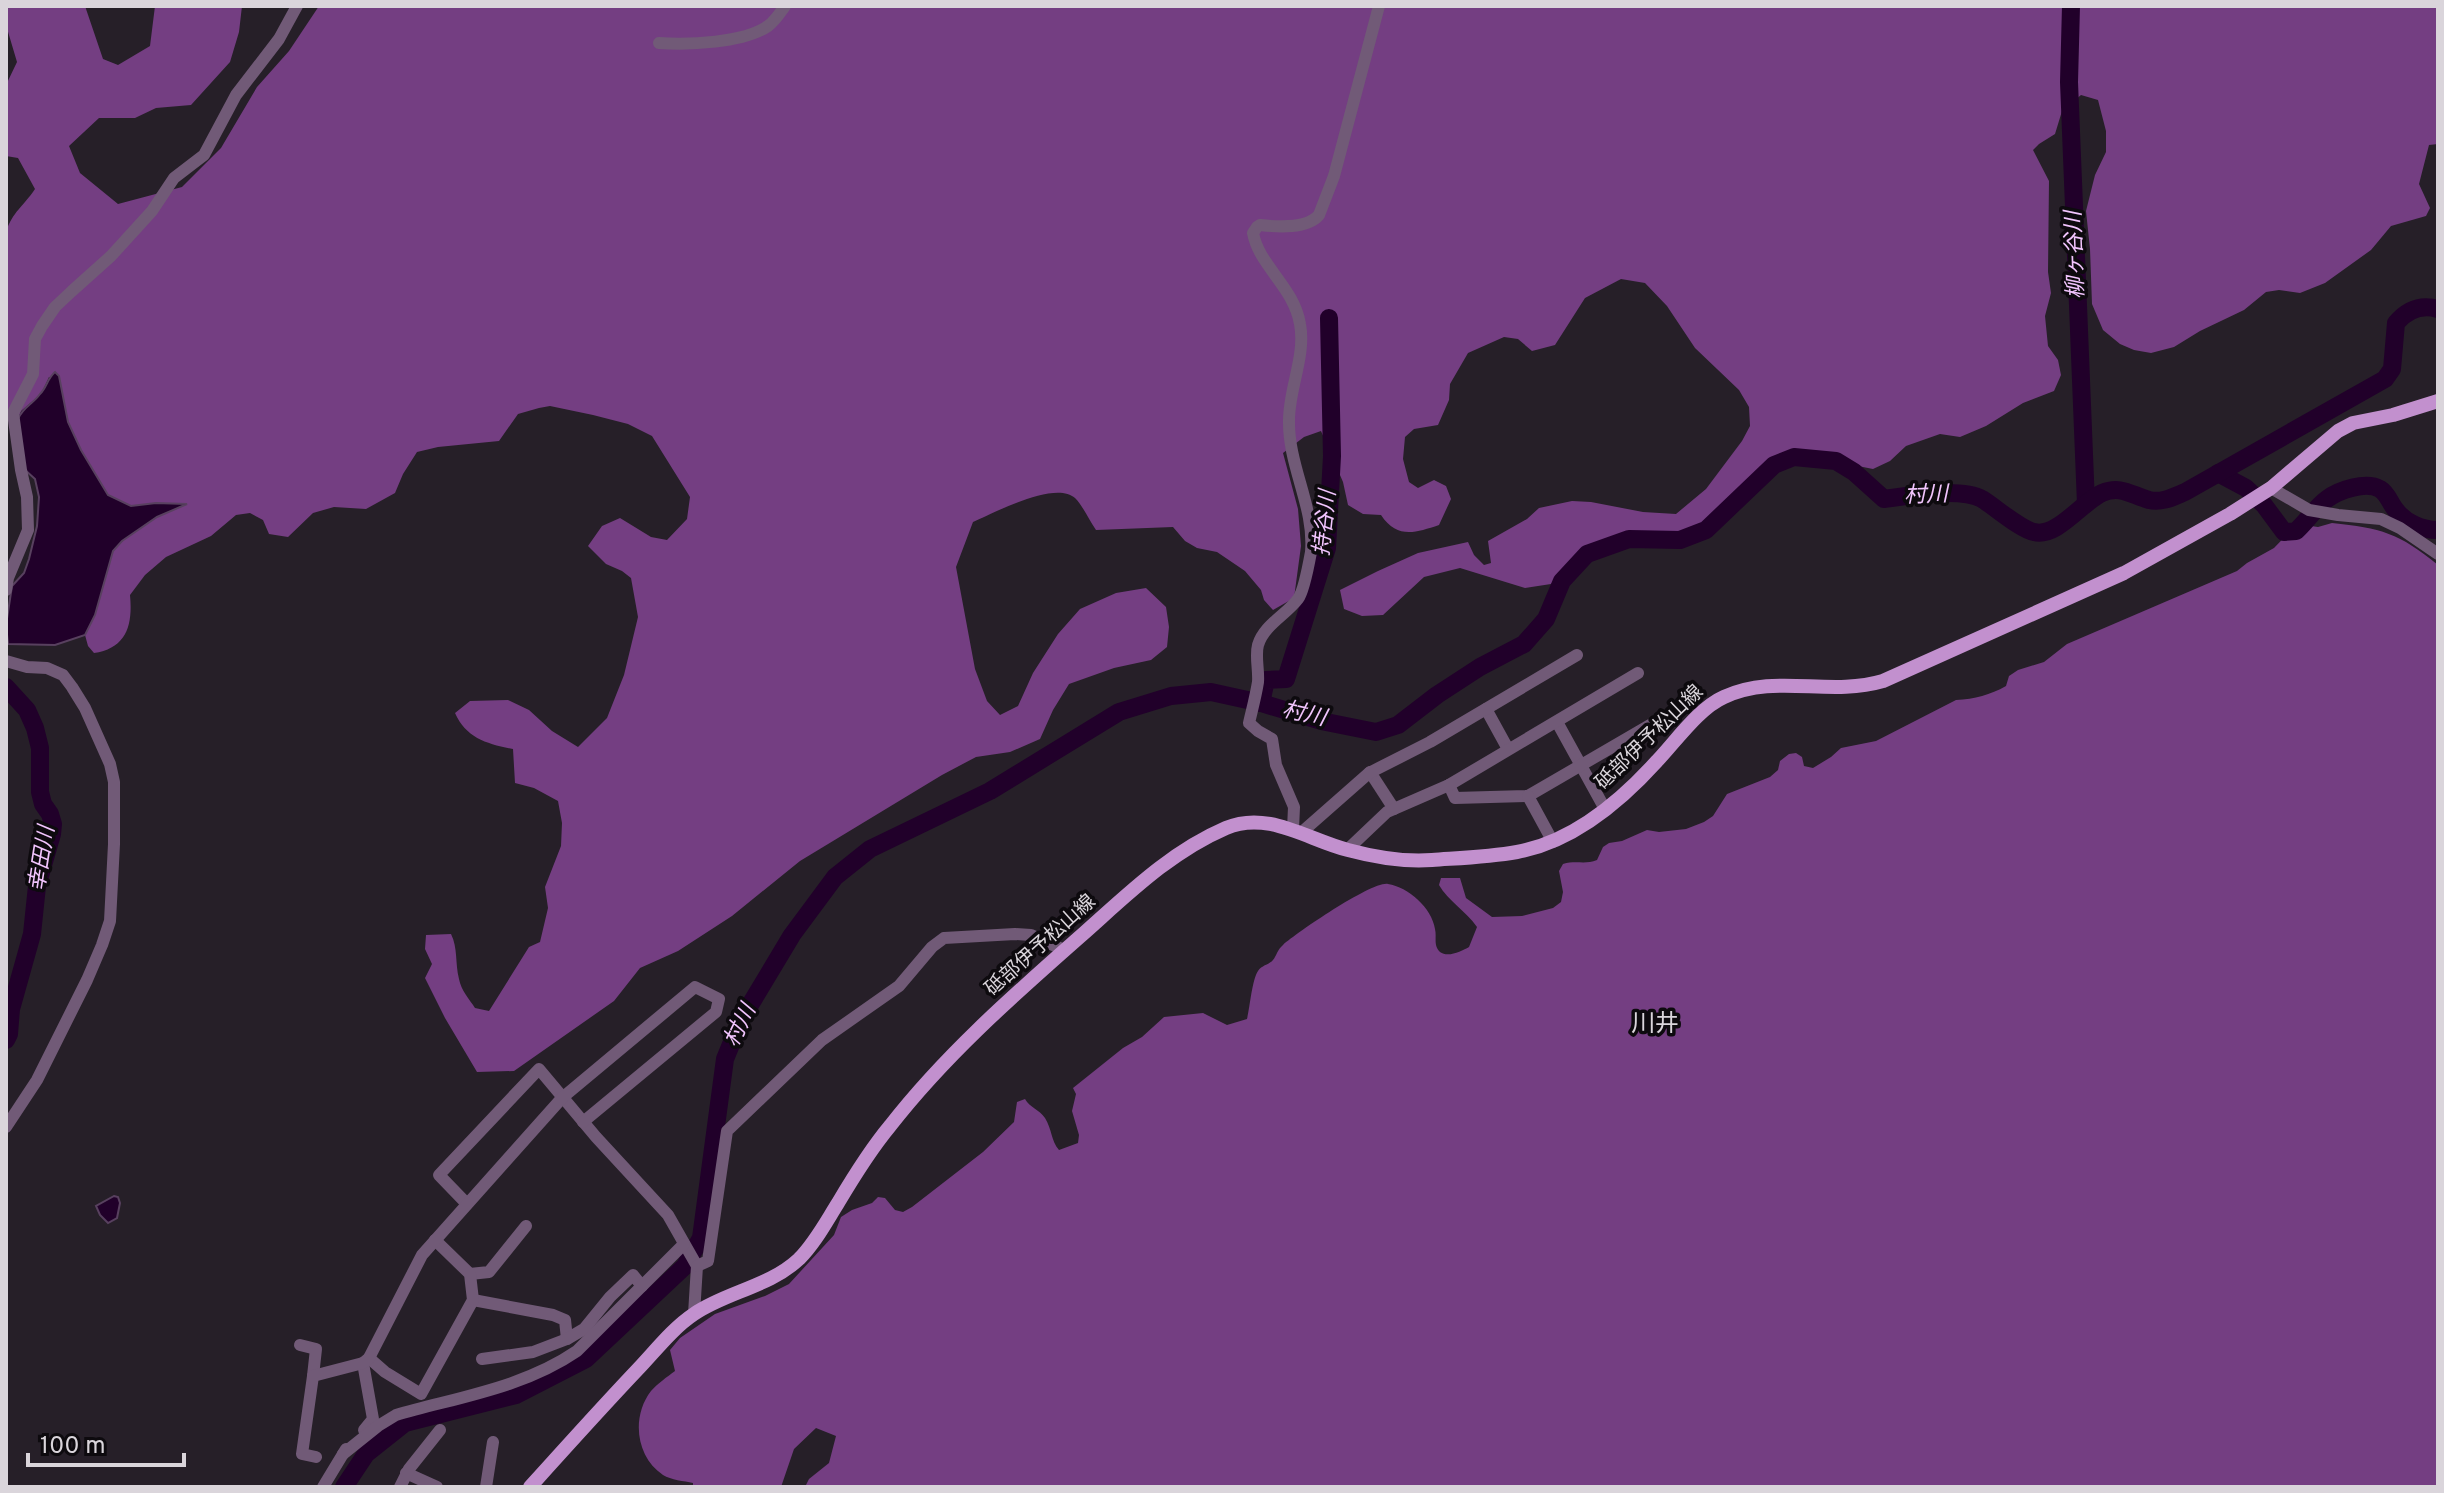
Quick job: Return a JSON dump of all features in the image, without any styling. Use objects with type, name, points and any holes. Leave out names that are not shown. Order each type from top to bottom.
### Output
[{"type":"main road","name":"砥部伊予松山線","points":[[530,1487],[663,1342],[694,1314],[774,1277],[799,1258],[820,1232],[867,1155],[926,1081],[1064,950],[1155,871],[1193,845],[1230,826],[1262,822],[1298,831],[1347,850],[1425,861],[1518,852],[1553,842],[1605,809],[1634,785],[1718,699],[1749,687],[1767,685],[1829,689],[1865,687],[1883,681],[2124,573],[2271,488],[2338,431],[2368,419],[2437,404]]},
{"type":"street","points":[[6,590],[28,530],[27,497],[13,413],[33,374],[35,339],[63,299],[111,256],[152,211],[174,178],[204,155],[236,95],[279,39],[297,6]]},
{"type":"street","points":[[659,43],[685,44],[743,36],[767,27],[785,6]]},
{"type":"street","points":[[1379,6],[1334,176],[1319,215],[1306,224],[1260,225],[1253,233],[1255,245],[1289,293],[1301,328],[1302,343],[1289,407],[1288,431],[1311,532],[1310,555],[1299,597],[1270,626],[1258,645],[1258,683],[1249,723],[1272,739],[1276,765],[1294,807],[1298,831],[1370,772],[1430,742],[1577,655]]},
{"type":"street","points":[[2271,488],[2309,510],[2381,519],[2438,554]]},
{"type":"street","points":[[6,661],[47,668],[63,675],[85,708],[110,764],[114,782],[110,921],[87,980],[37,1080],[6,1127]]},
{"type":"street","points":[[1347,850],[1387,812],[1449,785],[1638,673]]},
{"type":"street","points":[[1486,709],[1508,749]]},
{"type":"street","points":[[1449,785],[1455,798],[1528,796],[1657,721]]},
{"type":"street","points":[[1557,722],[1605,809]]},
{"type":"street","points":[[1370,772],[1394,809]]},
{"type":"street","points":[[1528,796],[1553,842]]},
{"type":"street","points":[[697,1266],[708,1261],[727,1131],[822,1040],[899,986],[932,947],[944,938],[1031,935],[1064,950]]},
{"type":"street","points":[[323,1487],[351,1441],[373,1419],[366,1360],[422,1255],[562,1098],[695,987],[719,999],[716,1012],[583,1122]]},
{"type":"street","points":[[467,1204],[439,1175],[539,1069],[668,1215],[697,1266],[694,1314]]},
{"type":"street","points":[[470,1274],[489,1272],[526,1226]]},
{"type":"street","points":[[313,1376],[366,1360],[421,1394],[473,1300],[470,1274],[435,1240]]},
{"type":"street","points":[[343,1454],[396,1415],[522,1381],[559,1363],[577,1351],[685,1246]]},
{"type":"street","points":[[482,1359],[533,1352],[567,1339],[584,1329],[633,1275],[642,1286]]},
{"type":"street","points":[[473,1300],[553,1315],[565,1320],[567,1339]]},
{"type":"street","points":[[300,1345],[316,1349],[302,1454],[316,1457]]},
{"type":"street","points":[[400,1487],[406,1473],[440,1430]]},
{"type":"street","points":[[486,1487],[493,1442]]},
{"type":"street","points":[[406,1473],[437,1487]]},
{"type":"shaded area","points":[[6,6],[85,6],[103,59],[118,65],[150,46],[155,6],[242,6],[239,32],[230,62],[191,105],[156,108],[135,118],[99,118],[69,146],[80,173],[118,204],[182,187],[221,148],[257,87],[289,51],[319,6],[2438,6],[2438,144],[2429,145],[2419,184],[2430,208],[2426,216],[2391,226],[2371,250],[2325,283],[2300,293],[2266,292],[2244,310],[2174,347],[2151,353],[2120,344],[2103,330],[2092,304],[2086,211],[2095,175],[2106,152],[2106,131],[2098,100],[2081,95],[2062,111],[2055,134],[2033,150],[2049,181],[2048,272],[2051,293],[2045,316],[2048,346],[2058,360],[2061,375],[2054,391],[2023,403],[1986,426],[1960,437],[1940,434],[1906,446],[1890,461],[1873,469],[1858,466],[1837,453],[1794,451],[1771,458],[1702,526],[1676,535],[1632,535],[1577,555],[1551,584],[1525,588],[1460,568],[1424,577],[1383,615],[1362,616],[1344,609],[1340,590],[1418,553],[1468,542],[1474,555],[1484,565],[1491,563],[1488,541],[1527,519],[1539,508],[1572,501],[1676,514],[1706,489],[1750,426],[1749,407],[1739,390],[1695,348],[1667,306],[1645,283],[1621,279],[1585,298],[1555,345],[1532,351],[1518,339],[1504,337],[1468,353],[1450,384],[1449,400],[1438,425],[1414,429],[1405,437],[1403,459],[1409,482],[1418,488],[1434,480],[1446,486],[1451,499],[1439,525],[1414,532],[1400,531],[1381,515],[1363,514],[1348,505],[1343,482],[1321,431],[1304,437],[1283,453],[1298,509],[1301,546],[1294,598],[1273,610],[1245,571],[1217,552],[1197,548],[1185,541],[1173,527],[1096,530],[1078,501],[1066,493],[1039,495],[973,522],[956,567],[975,669],[987,701],[1000,715],[1018,706],[1033,673],[1058,634],[1080,609],[1116,593],[1146,588],[1166,607],[1169,627],[1167,647],[1151,660],[1114,668],[1069,684],[1040,739],[1010,752],[976,757],[942,775],[800,861],[732,916],[678,951],[640,968],[614,1001],[514,1071],[477,1072],[425,978],[432,964],[425,949],[426,935],[451,934],[462,987],[475,1008],[489,1011],[529,947],[540,942],[548,908],[545,887],[561,846],[562,823],[558,801],[534,788],[515,783],[513,749],[471,734],[455,713],[470,701],[508,700],[529,710],[552,731],[578,747],[607,718],[624,675],[638,617],[631,578],[606,564],[588,546],[602,526],[620,518],[651,537],[667,540],[687,519],[690,497],[652,436],[628,424],[593,415],[550,406],[539,408],[518,414],[499,441],[417,452],[395,493],[366,509],[334,507],[313,513],[288,537],[269,534],[263,520],[250,513],[236,515],[211,536],[166,557],[145,575],[130,595],[130,616],[125,634],[114,646],[94,653],[85,635],[95,615],[112,551],[157,517],[186,504],[131,506],[108,495],[68,422],[59,377],[49,377],[41,394],[21,411],[18,419],[6,420],[6,232],[15,214],[35,189],[18,158],[6,156],[6,85],[17,62],[6,25]]},
{"type":"shaded area","points":[[55,372],[59,376],[68,422],[108,495],[131,506],[187,504],[157,517],[122,541],[113,551],[95,615],[85,635],[55,645],[8,644],[6,625],[12,586],[24,573],[29,559],[37,526],[39,497],[35,479],[24,469],[18,419]]},
{"type":"shaded area","points":[[2332,523],[2389,534],[2438,565],[2438,1487],[805,1487],[809,1479],[829,1463],[836,1436],[816,1428],[794,1449],[781,1487],[693,1487],[693,1483],[663,1475],[647,1458],[639,1436],[641,1413],[651,1391],[675,1371],[670,1350],[680,1338],[715,1314],[789,1284],[834,1235],[841,1217],[852,1210],[872,1203],[878,1197],[885,1198],[895,1210],[903,1212],[912,1207],[983,1152],[1014,1122],[1017,1102],[1025,1099],[1043,1115],[1059,1150],[1078,1143],[1079,1135],[1072,1111],[1076,1094],[1073,1088],[1164,1017],[1203,1013],[1227,1025],[1247,1019],[1254,981],[1260,969],[1271,962],[1291,939],[1367,890],[1388,884],[1403,889],[1418,900],[1429,914],[1440,952],[1459,952],[1469,947],[1477,927],[1443,891],[1439,885],[1441,878],[1460,878],[1466,898],[1492,917],[1522,916],[1553,908],[1561,902],[1563,892],[1559,871],[1563,864],[1597,860],[1603,847],[1609,843],[1647,830],[1686,829],[1704,822],[1713,816],[1727,794],[1770,777],[1778,770],[1780,761],[1789,754],[1796,753],[1802,757],[1804,766],[1813,768],[1841,748],[1876,741],[1956,700],[1994,692],[2006,686],[2009,676],[2018,670],[2044,662],[2067,644],[2237,571],[2274,548],[2297,524],[2318,527]]},
{"type":"shaded area","points":[[114,1196],[120,1203],[117,1218],[108,1223],[96,1206]]},
{"type":"waterway","name":"柳ヶ谷川","points":[[2071,6],[2069,82],[2086,504]]},
{"type":"waterway","name":"村川","points":[[344,1487],[366,1454],[405,1423],[516,1395],[586,1359],[685,1266],[701,1238],[725,1059],[741,1020],[792,935],[835,877],[870,849],[990,791],[1119,712],[1171,696],[1211,692],[1376,732],[1398,725],[1480,667],[1524,644],[1546,619],[1562,581],[1587,554],[1629,539],[1680,540],[1706,530],[1774,465],[1794,457],[1836,461],[1854,472],[1884,499],[1934,493],[1973,495],[2034,532],[2052,530],[2094,498],[2109,491],[2120,490],[2154,501],[2172,498],[2385,379],[2392,369],[2396,323],[2415,309],[2438,309]]},
{"type":"waterway","name":"持谷川","points":[[1261,703],[1266,680],[1286,679],[1327,548],[1332,456],[1329,318]]},
{"type":"waterway","points":[[2218,473],[2246,488],[2264,505],[2284,532],[2296,531],[2332,496],[2368,486],[2383,491],[2399,514],[2409,522],[2438,530]]},
{"type":"waterway","name":"幸田川","points":[[6,687],[27,710],[35,728],[40,748],[40,792],[53,824],[37,886],[32,934],[11,1009],[6,1040]]},
{"type":"district","name":"川井","points":[[1655,1025]]}]
